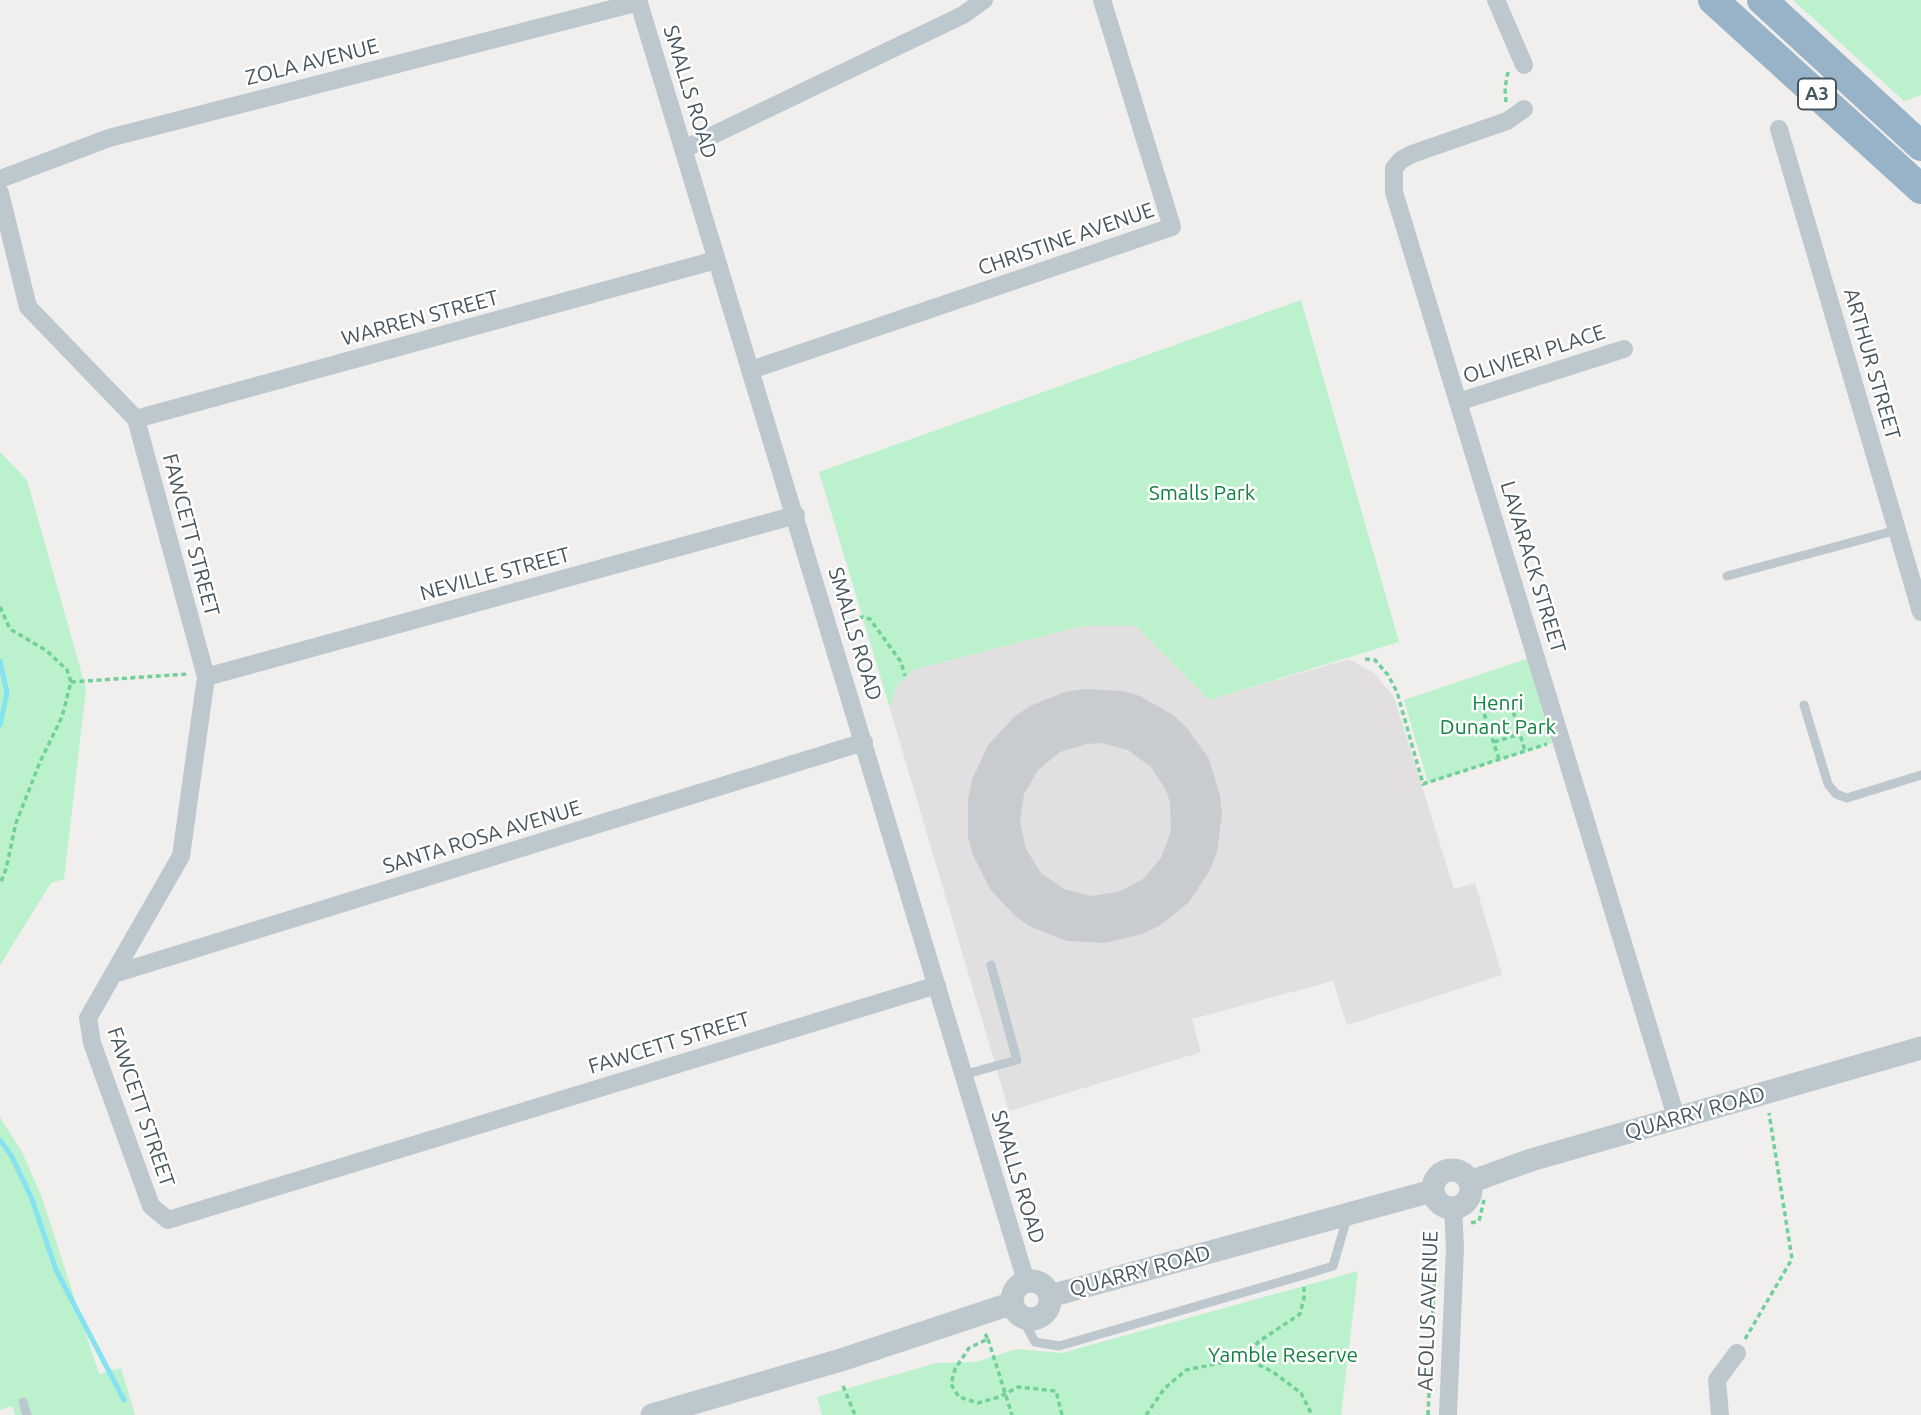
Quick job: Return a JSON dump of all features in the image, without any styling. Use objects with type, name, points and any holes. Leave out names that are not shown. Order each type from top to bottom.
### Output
[{"type":"highway","name":"A3","points":[[1713,0],[1921,189]]},
{"type":"highway","name":"A3","points":[[1762,0],[1921,146]]},
{"type":"street","points":[[684,149],[963,15],[984,0]]},
{"type":"street","name":"CHRISTINE AVENUE","points":[[751,370],[1172,227],[1102,0]]},
{"type":"street","points":[[1496,0],[1524,65]]},
{"type":"street","name":"SMALLS ROAD","points":[[639,1],[716,260],[830,625],[1026,1281]]},
{"type":"street","name":"ZOLA AVENUE","points":[[0,179],[109,138],[639,1]]},
{"type":"street","name":"LAVARACK STREET","points":[[1524,109],[1507,121],[1401,160],[1394,168],[1394,192],[1676,1117]]},
{"type":"street","name":"ARTHUR STREET","points":[[1779,128],[1919,601]]},
{"type":"street","name":"FAWCETT STREET","points":[[0,193],[28,307],[136,419],[206,675],[181,856],[88,1018],[92,1043],[150,1206],[168,1220],[937,985]]},
{"type":"street","name":"WARREN STREET","points":[[136,419],[716,260]]},
{"type":"street","name":"OLIVIERI PLACE","points":[[1458,402],[1624,349]]},
{"type":"street","name":"NEVILLE STREET","points":[[206,675],[796,515]]},
{"type":"street","name":"SANTA ROSA AVENUE","points":[[114,974],[864,742]]},
{"type":"street","name":"QUARRY ROAD","points":[[1477,1191],[1531,1160],[1921,1048]]},
{"type":"street","points":[[1448,1170],[1461,1172],[1477,1191],[1471,1191],[1462,1206],[1453,1208],[1439,1204],[1433,1191],[1436,1178],[1448,1170]]},
{"type":"street","name":"QUARRY ROAD","points":[[1050,1296],[1433,1191]]},
{"type":"street","name":"AEOLUS AVENUE","points":[[1448,1415],[1455,1248],[1453,1208]]},
{"type":"street","points":[[652,1415],[842,1360],[975,1315],[1017,1310],[1033,1319],[1044,1314],[1050,1303],[1050,1296],[1044,1286],[1038,1282],[1026,1281],[1017,1287],[1012,1298],[1017,1310]]},
{"type":"street","points":[[1720,1415],[1717,1380],[1737,1353]]},
{"type":"lane","points":[[1727,576],[1897,530]]},
{"type":"lane","points":[[1804,705],[1828,784],[1836,794],[1847,798],[1921,775]]},
{"type":"lane","points":[[963,1075],[1017,1059],[991,965]]},
{"type":"lane","points":[[1017,1310],[1035,1342],[1059,1346],[1304,1275],[1333,1266],[1348,1213]]},
{"type":"lane","points":[[23,1402],[27,1415]]},
{"type":"path","points":[[1507,121],[1505,88],[1516,48]]},
{"type":"path","points":[[0,607],[10,629],[47,651],[67,670],[71,682],[62,717],[40,762],[16,823],[0,884]]},
{"type":"path","points":[[830,625],[862,617],[870,619],[901,662],[905,676]]},
{"type":"path","points":[[1365,659],[1375,660],[1388,675],[1397,692],[1423,784],[1562,739]]},
{"type":"path","points":[[71,682],[206,675]]},
{"type":"path","points":[[1499,759],[1482,707],[1508,702],[1525,751]]},
{"type":"path","points":[[1494,742],[1520,734]]},
{"type":"path","points":[[1737,1353],[1792,1259],[1768,1108]]},
{"type":"path","points":[[1471,1223],[1479,1221],[1477,1191]]},
{"type":"path","points":[[1428,1415],[1436,1239]]},
{"type":"path","points":[[1146,1415],[1164,1389],[1186,1370],[1245,1358],[1258,1342],[1300,1314],[1304,1298],[1304,1275]]},
{"type":"path","points":[[975,1315],[988,1339],[1012,1415]]},
{"type":"path","points":[[988,1339],[969,1348],[955,1368],[951,1384],[959,1397],[978,1403],[1018,1387],[1055,1391],[1062,1415]]},
{"type":"path","points":[[1245,1358],[1273,1373],[1301,1393],[1312,1415]]},
{"type":"path","points":[[843,1386],[855,1415]]},
{"type":"shaded area","points":[[1082,626],[1136,626],[1209,700],[1349,659],[1374,673],[1394,697],[1454,889],[1475,883],[1502,975],[1347,1025],[1333,981],[1192,1019],[1201,1052],[1009,1111],[890,709],[896,687],[913,670]]},
{"type":"green space","points":[[1793,0],[1921,0],[1921,95],[1904,101]]},
{"type":"green space","name":"Smalls Park","points":[[1301,300],[1399,642],[1209,700],[1136,626],[1082,626],[913,670],[896,687],[890,709],[819,472]]},
{"type":"green space","points":[[0,452],[27,480],[86,689],[64,879],[51,883],[0,965]]},
{"type":"green space","name":"Henri Dunant Park","points":[[1529,658],[1552,743],[1428,783],[1404,700]]},
{"type":"green space","points":[[0,1117],[22,1152],[41,1195],[99,1374],[121,1368],[135,1415],[15,1415],[12,1406],[0,1410]]},
{"type":"green space","name":"Yamble Reserve","points":[[1358,1271],[1341,1415],[822,1415],[817,1397],[937,1363],[976,1362],[1016,1349],[1062,1353]]},
{"type":"building","points":[[1084,689],[1122,691],[1140,696],[1173,715],[1187,728],[1209,759],[1220,795],[1222,814],[1217,852],[1210,870],[1189,902],[1159,926],[1142,934],[1105,943],[1067,941],[1031,927],[1016,917],[990,889],[973,855],[968,837],[968,799],[972,780],[988,745],[1014,717],[1030,706],[1065,692]],"holes":[[[1101,743],[1128,750],[1151,767],[1166,790],[1170,803],[1171,831],[1161,858],[1143,879],[1118,892],[1091,896],[1064,889],[1041,873],[1026,849],[1020,822],[1024,794],[1038,770],[1060,752]]]},
{"type":"waterway","points":[[0,661],[7,693],[0,725]]},
{"type":"waterway","points":[[0,1140],[12,1157],[32,1199],[56,1270],[124,1400]]}]
